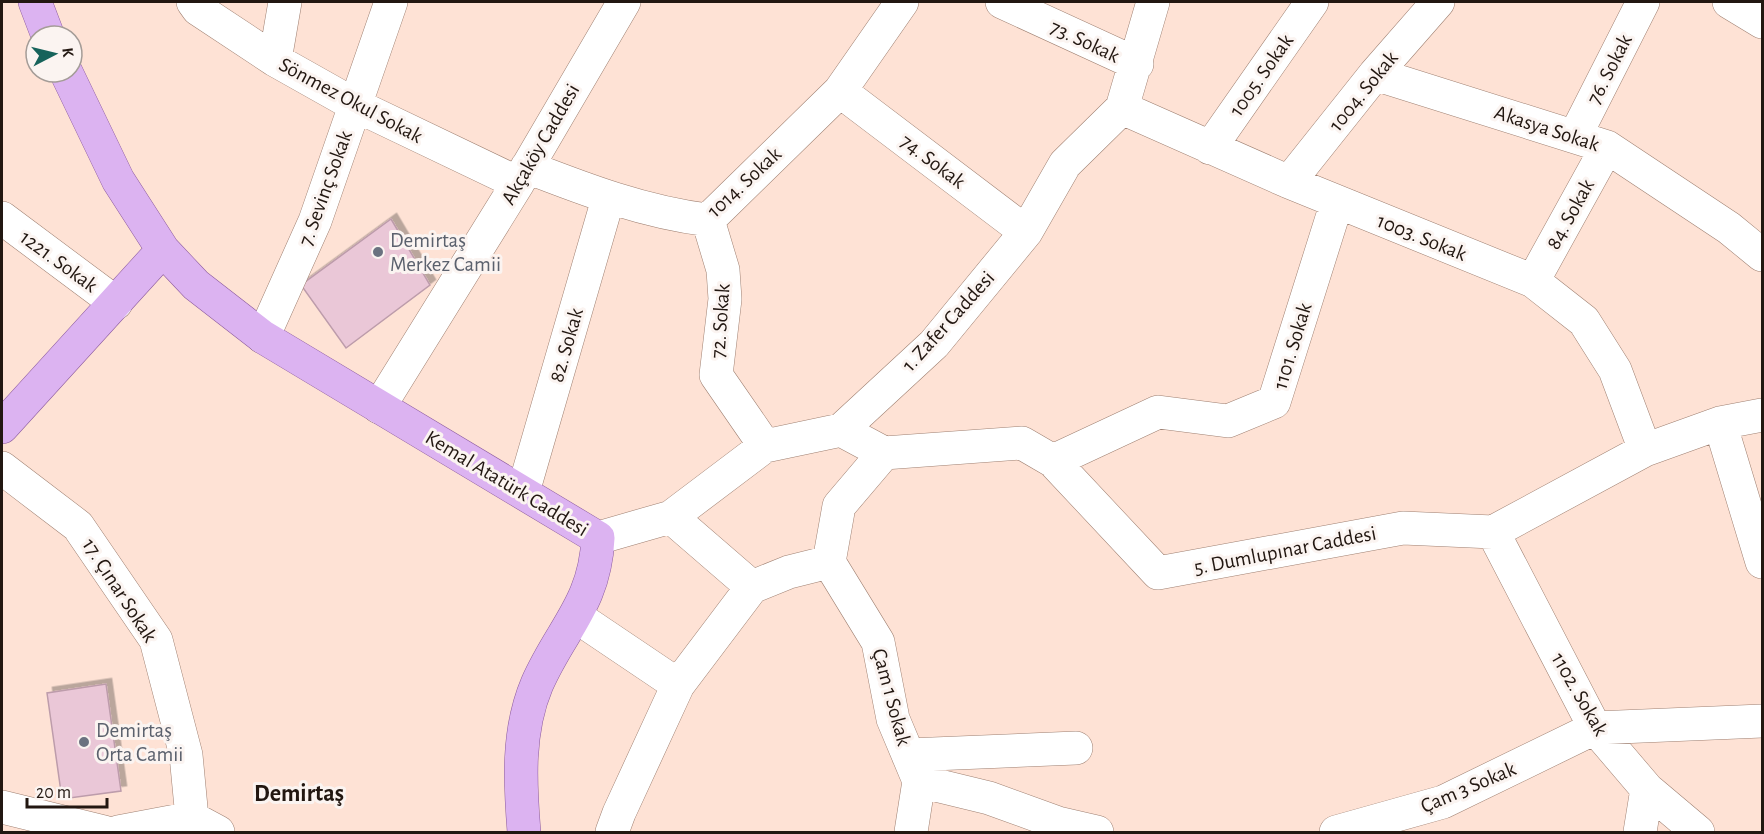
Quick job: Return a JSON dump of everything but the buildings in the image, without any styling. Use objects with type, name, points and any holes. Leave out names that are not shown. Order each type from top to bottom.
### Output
[{"type":"main road","points":[[35,2],[43,24]]},
{"type":"main road","name":"Kemal Atatürk Caddesi","points":[[72,84],[118,180],[164,250],[196,285],[263,337],[598,538],[597,565],[577,617],[537,684],[523,735],[520,778],[524,832]]},
{"type":"main road","points":[[2,427],[164,250]]},
{"type":"street","name":"Sönmez Okul Sokak","points":[[193,2],[198,9],[275,60],[355,105],[522,175]]},
{"type":"street","points":[[275,60],[285,2]]},
{"type":"street","name":"7. Sevinç Sokak","points":[[263,337],[315,221],[391,2]]},
{"type":"street","name":"Akçaköy Caddesi","points":[[379,406],[522,175],[624,2]]},
{"type":"street","name":"1014. Sokak","points":[[522,175],[669,215],[708,220],[840,91],[902,2]]},
{"type":"street","name":"73. Sokak","points":[[1002,2],[1137,64]]},
{"type":"street","name":"1. Zafer Caddesi","points":[[841,430],[934,344],[1026,232],[1065,164],[1122,108],[1137,64],[1153,2]]},
{"type":"street","name":"1005. Sokak","points":[[1210,148],[1312,2]]},
{"type":"street","name":"1004. Sokak","points":[[1289,182],[1375,74],[1438,2]]},
{"type":"street","name":"76. Sokak","points":[[1575,136],[1643,2]]},
{"type":"street","points":[[1729,2],[1762,22]]},
{"type":"street","name":"Akasya Sokak","points":[[1375,74],[1607,147],[1729,228],[1762,255]]},
{"type":"street","name":"74. Sokak","points":[[840,91],[1026,232]]},
{"type":"street","name":"1003. Sokak","points":[[1122,108],[1289,182],[1533,281],[1584,321],[1615,370],[1645,450]]},
{"type":"street","name":"84. Sokak","points":[[1533,281],[1607,147]]},
{"type":"street","name":"82. Sokak","points":[[523,492],[608,199]]},
{"type":"street","name":"1101. Sokak","points":[[1053,461],[1158,412],[1228,421],[1274,402],[1337,202]]},
{"type":"street","name":"1221. Sokak","points":[[2,218],[117,303]]},
{"type":"street","name":"72. Sokak","points":[[708,220],[723,270],[725,299],[716,375],[765,446]]},
{"type":"street","points":[[1493,532],[1645,450],[1720,423],[1762,415]]},
{"type":"street","points":[[1720,423],[1762,562]]},
{"type":"street","points":[[598,538],[672,517],[765,446],[841,430],[884,453],[839,506],[829,562],[789,572],[752,587],[678,685],[618,813],[612,832]]},
{"type":"street","name":"5. Dumlupınar Caddesi","points":[[884,453],[1023,443],[1053,461],[1158,573],[1403,528],[1493,532]]},
{"type":"street","name":"17. Çınar Sokak","points":[[2,468],[78,526],[156,640],[205,825]]},
{"type":"street","points":[[672,517],[752,587]]},
{"type":"street","name":"1102. Sokak","points":[[1493,532],[1595,728],[1647,789],[1698,832]]},
{"type":"street","name":"Çam 1 Sokak","points":[[829,562],[878,642],[893,719],[913,768],[1076,748]]},
{"type":"street","points":[[577,617],[678,685]]},
{"type":"street","points":[[1595,728],[1762,721]]},
{"type":"street","name":"Çam 3 Sokak","points":[[1336,832],[1443,802],[1595,728]]},
{"type":"street","points":[[911,832],[913,768],[1058,823],[1097,832]]},
{"type":"street","points":[[1640,832],[1647,789]]},
{"type":"street","points":[[2,807],[104,832]]},
{"type":"street","points":[[118,832],[205,825]]},
{"type":"place","name":"Demirtaş Merkez Camii","points":[[378,252]]},
{"type":"place","name":"Demirtaş Orta Camii","points":[[84,742]]},
{"type":"district","name":"Demirtaş","points":[[299,793]]}]
